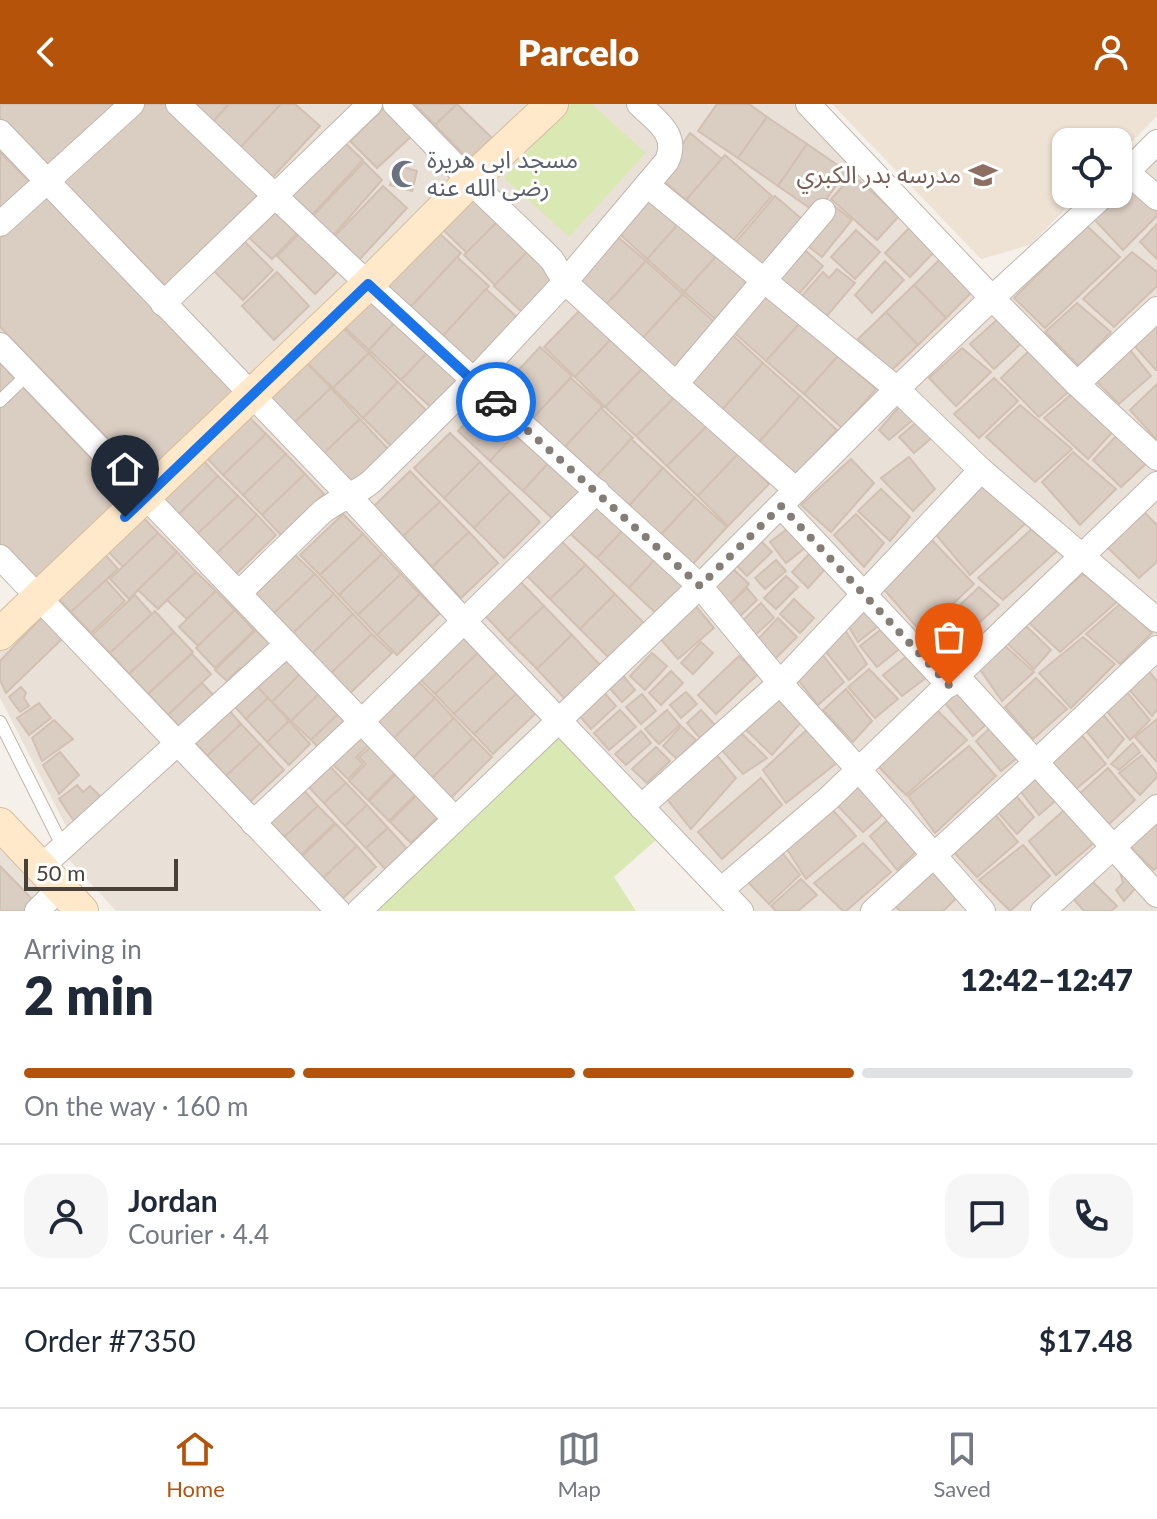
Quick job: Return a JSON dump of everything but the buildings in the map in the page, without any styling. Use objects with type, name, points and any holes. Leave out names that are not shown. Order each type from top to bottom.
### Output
[{"type":"main road","points":[[0,634],[252,396],[552,104]]},
{"type":"main road","points":[[0,824],[55,867],[82,911]]},
{"type":"street","points":[[0,224],[132,104]]},
{"type":"street","points":[[178,104],[473,381],[700,586],[780,683],[983,911]]},
{"type":"street","points":[[163,304],[370,104]]},
{"type":"street","points":[[395,104],[552,260],[565,282],[676,384],[788,498],[864,594],[1035,763],[1157,895]]},
{"type":"street","points":[[239,593],[322,512],[372,481],[473,381],[565,282],[667,161],[671,152],[667,132],[639,104]]},
{"type":"street","points":[[808,104],[992,298],[1077,384],[1157,458]]},
{"type":"street","points":[[0,132],[349,496],[738,910]]},
{"type":"street","points":[[1132,168],[1157,142]]},
{"type":"street","points":[[1132,183],[1157,198]]},
{"type":"street","points":[[647,185],[897,389],[981,470],[1157,620]]},
{"type":"street","points":[[359,911],[700,586],[897,389],[1090,208]]},
{"type":"street","points":[[676,384],[823,211]]},
{"type":"street","points":[[1077,384],[1157,309]]},
{"type":"street","points":[[0,345],[455,819]]},
{"type":"street","points":[[641,807],[780,683],[981,470]]},
{"type":"street","points":[[721,890],[828,799],[1157,484]]},
{"type":"street","points":[[253,823],[597,491]]},
{"type":"street","points":[[0,557],[338,911]]},
{"type":"street","points":[[37,911],[55,867],[178,743],[287,644]]},
{"type":"street","points":[[873,911],[1157,648]]},
{"type":"street","points":[[1043,911],[1157,807]]},
{"type":"lane","points":[[0,401],[28,374]]},
{"type":"lane","points":[[0,722],[55,867]]},
{"type":"shaded area","points":[[0,104],[805,104],[990,298],[1101,208],[1132,208],[1132,173],[1157,135],[1157,911],[740,911],[558,721],[353,911],[116,911],[52,841],[67,828],[0,698],[0,635],[40,597],[0,557]]},
{"type":"shaded area","name":"مدرسه بدر الكبري","points":[[832,104],[1157,104],[1157,116],[1132,142],[1132,128],[1052,128],[1052,208],[1066,208],[1030,245],[981,259]]},
{"type":"shaded area","points":[[0,824],[82,911],[0,911]]},
{"type":"green space","points":[[571,104],[592,104],[646,153],[569,237],[504,178]]},
{"type":"green space","points":[[571,723],[665,832],[614,877],[636,911],[369,911]]},
{"type":"way so far","points":[[496,402],[700,586],[781,506],[949,685]]},
{"type":"place","name":"مسجد ابي هريرة رضى الله عنه","points":[[405,174]]},
{"type":"place","name":"مدرسه بدر الكبري","points":[[983,175]]},
{"type":"route","points":[[125,517],[368,284],[496,402]]}]
